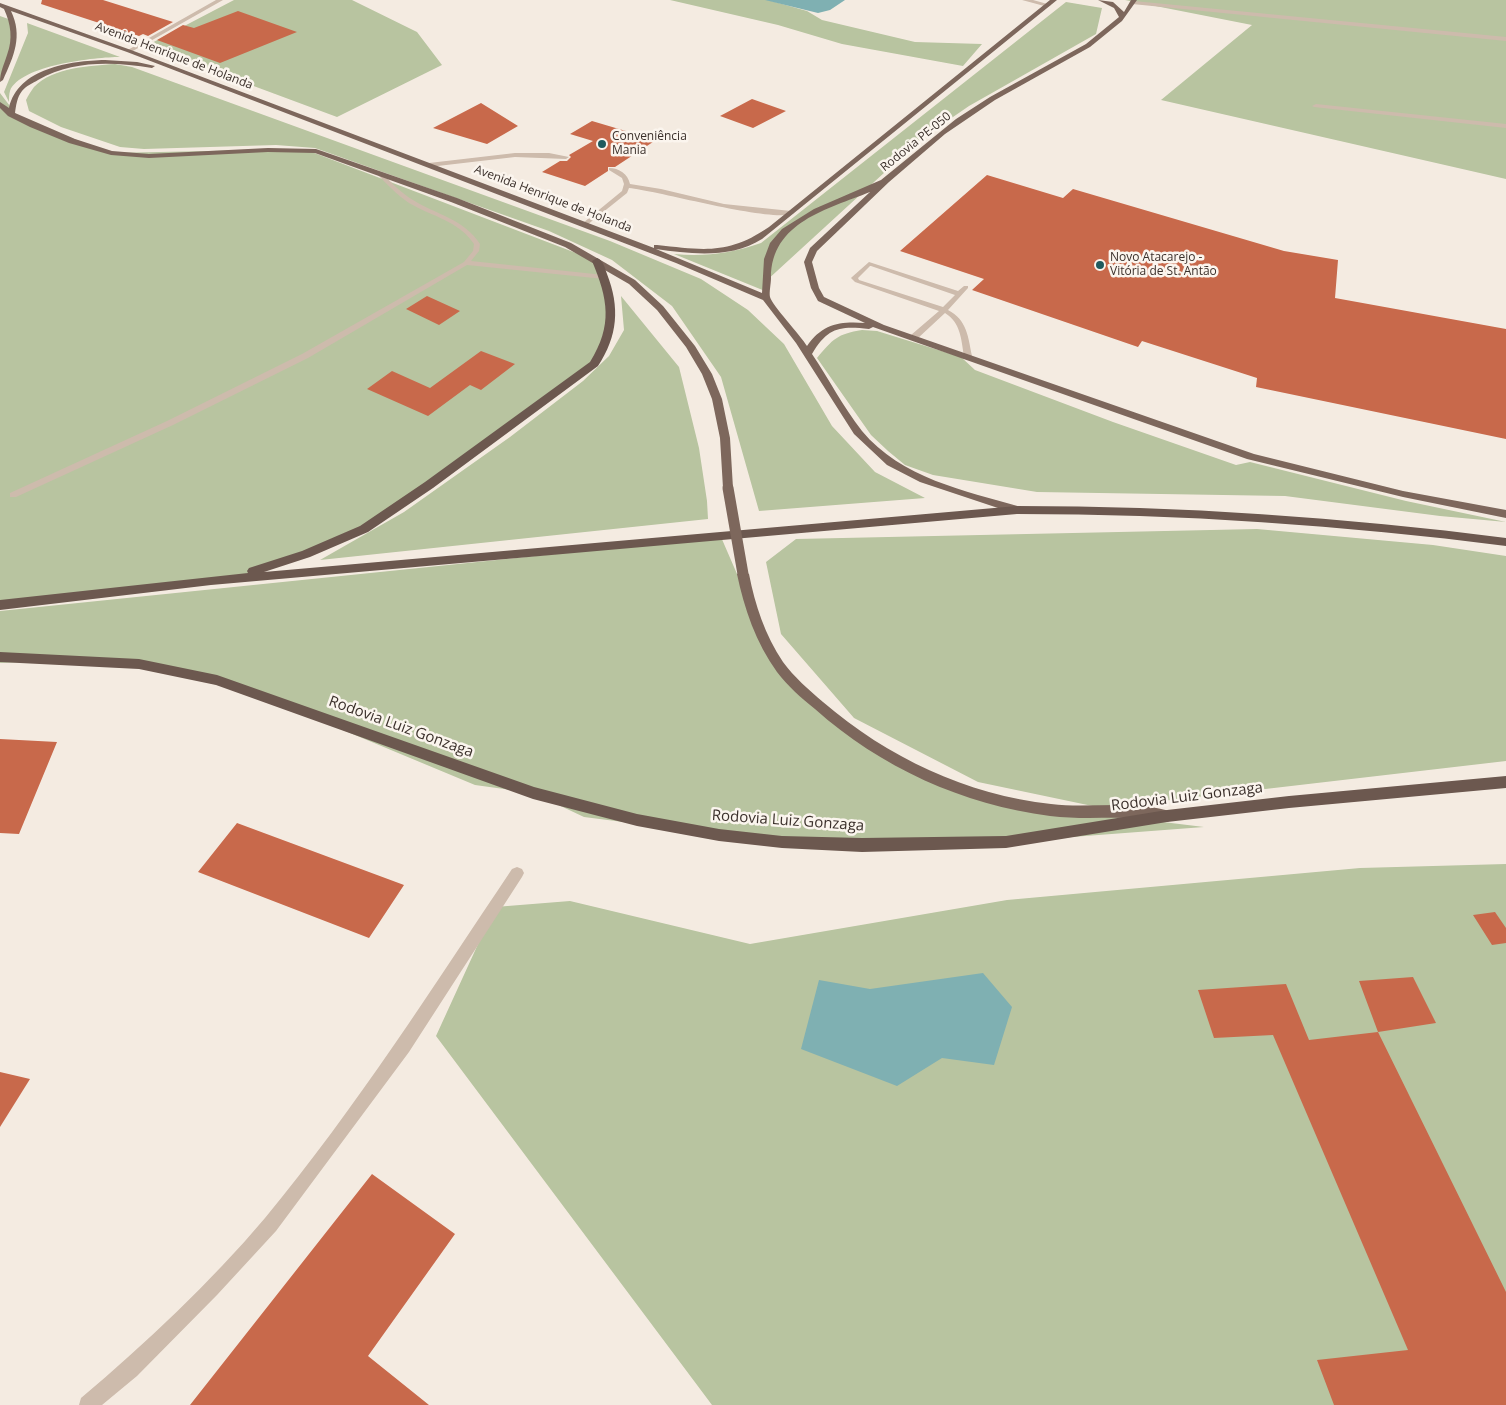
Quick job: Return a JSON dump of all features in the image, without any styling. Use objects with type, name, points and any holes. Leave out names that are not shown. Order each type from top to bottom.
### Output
[{"type":"highway","points":[[211,581],[286,562],[364,529],[429,485],[594,364],[608,342],[613,318],[609,290],[597,262]]},
{"type":"highway","points":[[0,605],[211,581],[1017,510],[1078,509],[1337,523],[1405,529],[1506,542]]},
{"type":"highway","name":"Rodovia Luiz Gonzaga","points":[[0,657],[139,664],[217,680],[533,793],[637,820],[719,835],[782,842],[862,845],[1006,842],[1167,816],[1506,782]]},
{"type":"main road","points":[[1101,0],[1120,9],[1122,16]]},
{"type":"main road","name":"Rodovia PE-050","points":[[637,245],[686,250],[734,248],[755,240],[772,229],[1053,1]]},
{"type":"main road","name":"Rodovia PE-050","points":[[766,298],[768,259],[774,245],[784,232],[822,208],[885,182],[943,132],[1008,89],[1088,45],[1107,32],[1134,2]]},
{"type":"main road","name":"Avenida Henrique de Holanda","points":[[0,5],[129,51],[585,224],[766,298]]},
{"type":"main road","points":[[0,80],[16,41],[14,21],[7,8]]},
{"type":"main road","points":[[11,114],[18,90],[34,78],[64,67],[109,61],[176,70]]},
{"type":"main road","points":[[0,104],[11,114],[32,125],[64,138],[111,153],[149,156],[304,150],[331,155],[568,245],[632,282],[660,308],[690,346],[706,374],[717,399],[722,420],[728,488],[745,589],[754,617],[779,666],[822,709],[871,746],[917,771],[968,790],[1015,804],[1052,810],[1147,811],[1167,816]]},
{"type":"main road","points":[[885,182],[824,236],[813,250],[808,262],[815,288],[821,299],[881,327],[914,337],[1251,457],[1403,494],[1506,514]]},
{"type":"main road","points":[[766,298],[807,355],[858,432],[872,447],[891,463],[924,480],[1017,510]]},
{"type":"main road","points":[[807,355],[815,338],[826,329],[851,324],[881,327]]},
{"type":"street","points":[[129,51],[220,0]]},
{"type":"street","points":[[1025,0],[1053,1]]},
{"type":"street","points":[[1134,2],[1506,39]]},
{"type":"street","points":[[1316,106],[1506,126]]},
{"type":"street","points":[[88,1405],[130,1369],[210,1289],[270,1225],[403,1047],[517,873]]},
{"type":"lane","points":[[429,165],[512,155],[537,154],[566,157]]},
{"type":"lane","points":[[611,169],[623,175],[628,186]]},
{"type":"lane","points":[[13,495],[170,423],[304,356],[466,263],[476,251],[477,244],[472,237],[452,222],[413,203],[400,194],[379,173]]},
{"type":"lane","points":[[628,186],[654,188],[740,208],[791,213]]},
{"type":"lane","points":[[585,224],[617,200],[628,186]]},
{"type":"lane","points":[[466,263],[604,276]]},
{"type":"lane","points":[[958,294],[873,264],[869,264],[854,278],[857,281],[957,316],[963,325],[968,356]]},
{"type":"lane","points":[[914,337],[966,288]]},
{"type":"green space","points":[[234,0],[352,0],[417,32],[442,65],[337,117],[146,46]]},
{"type":"green space","points":[[670,0],[768,0],[807,11],[822,20],[915,42],[982,44],[963,66],[842,44],[778,25]]},
{"type":"green space","points":[[1125,0],[1506,0],[1506,179],[1161,100],[1252,25]]},
{"type":"green space","points":[[1066,2],[1102,8],[1096,34],[969,106],[921,139],[765,282],[765,291],[674,254],[697,255],[718,253],[761,243]]},
{"type":"green space","points":[[0,16],[14,21],[7,63],[0,82]]},
{"type":"green space","points":[[27,23],[120,57],[60,64],[28,75],[17,82],[10,91],[9,102],[4,92],[28,33]]},
{"type":"green space","points":[[115,64],[132,67],[610,241],[701,279],[748,310],[784,344],[832,426],[875,472],[925,498],[759,511],[721,377],[672,306],[612,260],[549,231],[315,148],[276,145],[144,149],[120,147],[61,127],[29,111],[26,100],[34,87],[51,75],[72,69]]},
{"type":"green space","points":[[0,93],[19,118],[111,153],[304,149],[597,261],[612,307],[594,364],[380,518],[270,567],[242,575],[0,601]]},
{"type":"green space","points":[[621,296],[679,367],[699,448],[708,519],[320,560],[404,512],[510,437],[583,381],[609,356],[624,330]]},
{"type":"green space","points":[[862,330],[877,331],[961,357],[975,370],[1113,422],[1236,465],[1250,462],[1406,501],[1506,522],[1440,516],[1285,496],[1037,492],[933,475],[905,465],[871,435],[817,358],[836,338],[847,333]]},
{"type":"green space","points":[[1257,529],[1433,545],[1506,556],[1506,761],[1102,808],[978,782],[854,718],[781,634],[766,562],[796,539]]},
{"type":"green space","points":[[721,537],[766,641],[779,666],[822,709],[917,771],[1015,804],[1204,827],[1006,842],[796,844],[584,817],[533,793],[475,785],[266,698],[139,664],[71,660],[0,663],[0,611]]},
{"type":"green space","points":[[1506,864],[1506,1405],[712,1405],[436,1036],[495,907],[570,901],[750,944],[1007,900],[1360,868]]},
{"type":"water","points":[[765,0],[845,0],[830,10],[818,13]]},
{"type":"water","points":[[983,973],[1012,1007],[994,1065],[942,1058],[897,1086],[801,1049],[819,980],[870,989]]},
{"type":"building","points":[[42,0],[103,0],[173,22],[148,36],[143,34],[139,36],[41,4]]},
{"type":"building","points":[[238,11],[297,32],[220,63],[157,40],[183,25],[194,28]]},
{"type":"building","points":[[752,99],[786,111],[753,128],[720,116]]},
{"type":"building","points":[[481,103],[518,126],[487,144],[433,128]]},
{"type":"building","points":[[592,121],[656,140],[615,167],[608,167],[608,171],[585,186],[542,172],[560,161],[567,161],[571,157],[569,155],[593,141],[570,134]]},
{"type":"building","points":[[987,175],[1063,198],[1073,189],[1284,251],[1338,260],[1335,298],[1506,329],[1506,439],[1256,387],[1257,378],[1142,341],[1138,347],[972,290],[984,279],[900,251]]},
{"type":"building","points":[[427,296],[460,311],[439,325],[406,309]]},
{"type":"building","points":[[481,351],[515,364],[481,390],[470,385],[428,416],[367,389],[392,371],[430,388]]},
{"type":"building","points":[[0,739],[57,742],[19,834],[0,833]]},
{"type":"building","points":[[237,823],[404,885],[369,938],[198,872]]},
{"type":"building","points":[[1495,912],[1506,928],[1506,943],[1492,945],[1473,915]]},
{"type":"building","points":[[1413,977],[1436,1023],[1378,1032],[1359,981]]},
{"type":"building","points":[[1286,984],[1309,1040],[1378,1032],[1506,1292],[1506,1405],[1334,1405],[1317,1360],[1408,1350],[1273,1035],[1214,1038],[1198,990]]},
{"type":"building","points":[[0,1072],[30,1079],[0,1127]]},
{"type":"building","points":[[372,1174],[455,1234],[368,1356],[429,1405],[190,1405]]},
{"type":"place","name":"Conveniência Mania","points":[[602,144]]},
{"type":"place","name":"Novo Atacarejo - Vitória de St. Antão","points":[[1100,265]]}]
